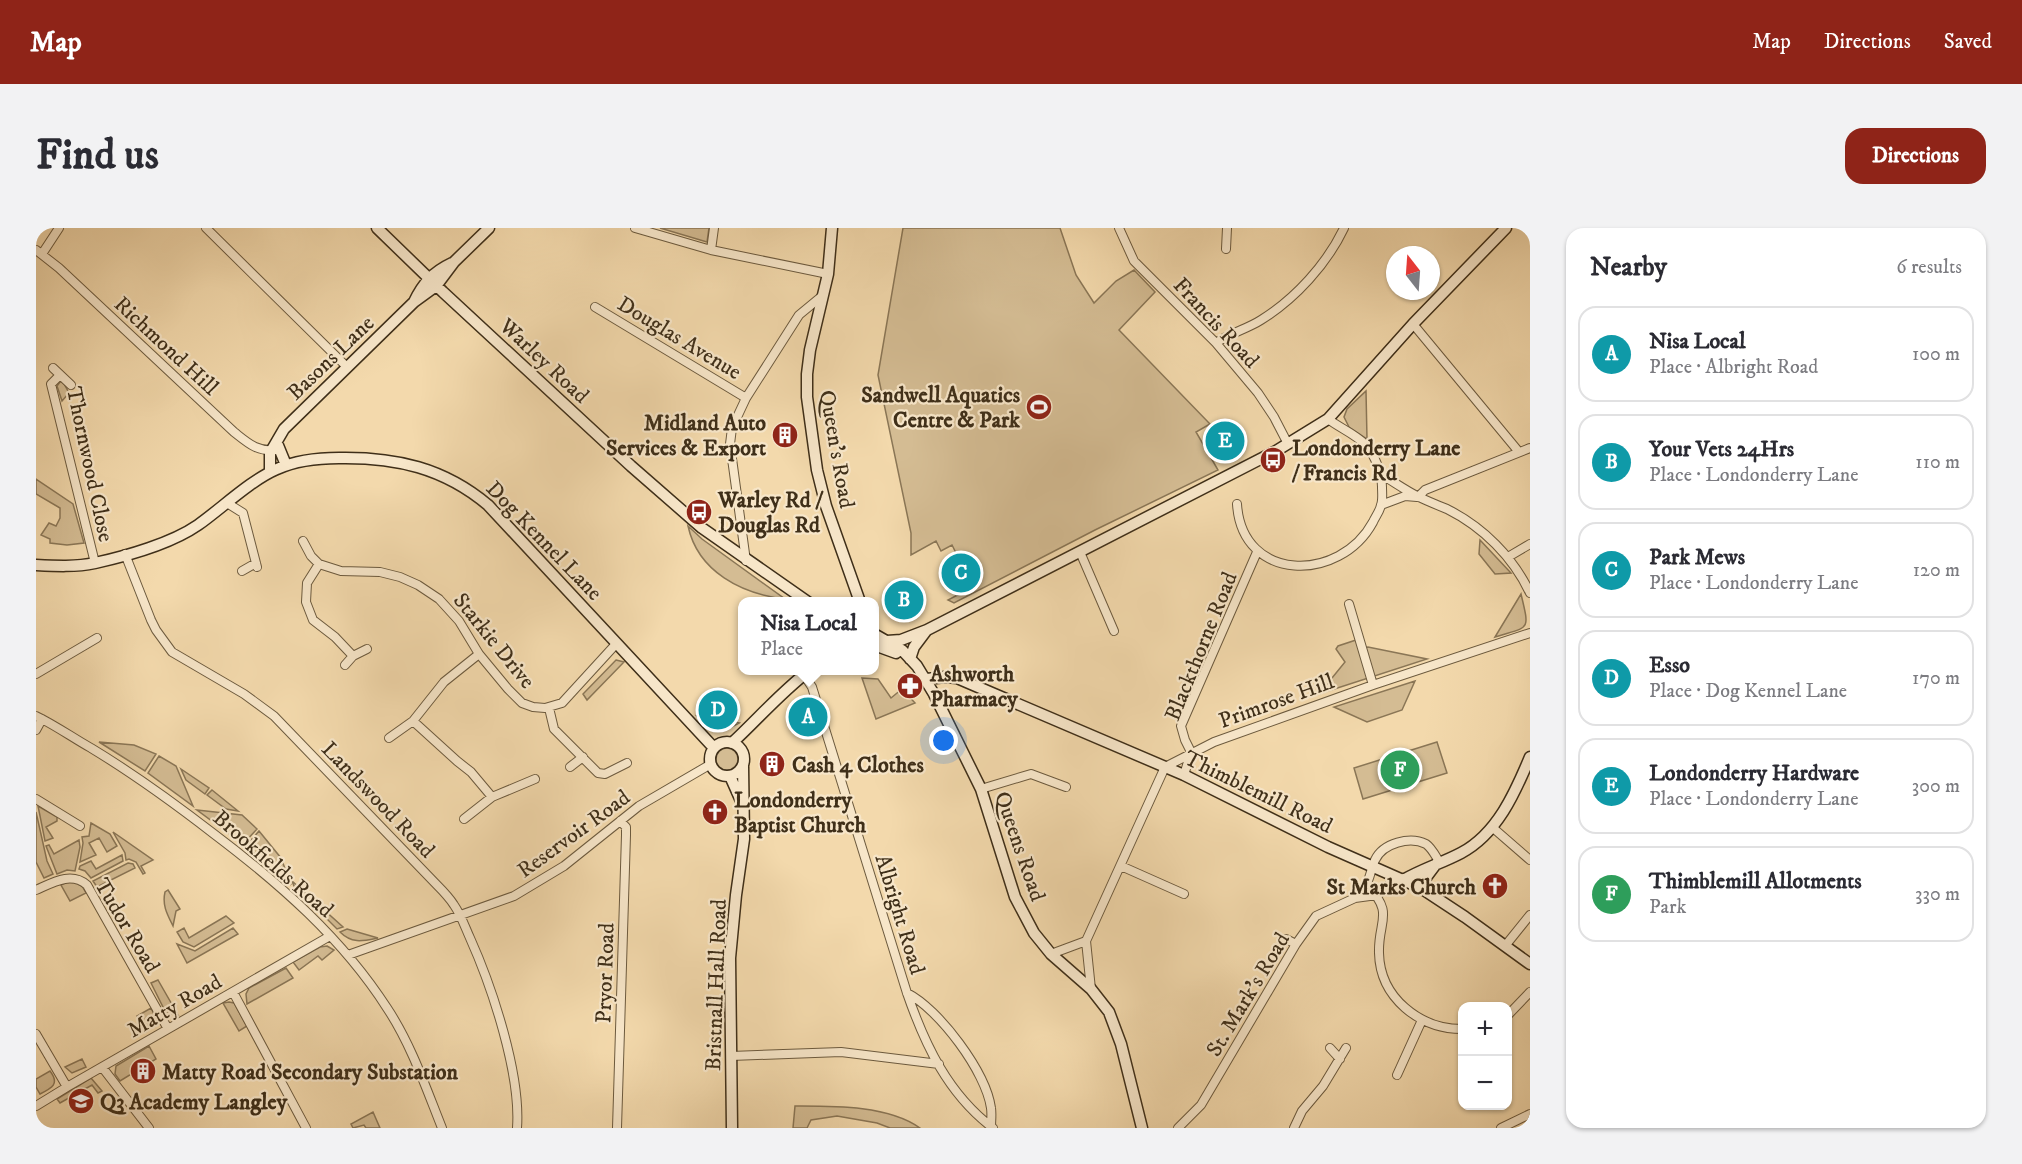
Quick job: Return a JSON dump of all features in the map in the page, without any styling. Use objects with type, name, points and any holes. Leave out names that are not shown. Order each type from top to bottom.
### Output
[{"type":"street","points":[[39,252],[59,228]]},
{"type":"street","points":[[206,228],[348,368]]},
{"type":"street","name":"Warley Road","points":[[376,228],[631,466],[702,528],[800,597]]},
{"type":"street","name":"Basons Lane","points":[[276,448],[285,429],[414,302],[422,286],[432,282],[489,228]]},
{"type":"street","points":[[635,228],[653,231],[711,250],[828,274]]},
{"type":"street","points":[[711,250],[714,228]]},
{"type":"street","name":"Queen's Road","points":[[832,228],[828,274],[807,374],[810,425],[826,506],[858,597]]},
{"type":"street","name":"Francis Road","points":[[1119,228],[1134,261],[1216,343],[1258,393],[1288,444]]},
{"type":"street","points":[[1226,249],[1227,228]]},
{"type":"street","points":[[1216,343],[1261,321],[1291,298],[1337,243],[1344,228]]},
{"type":"street","points":[[887,641],[901,640],[927,630],[1288,444],[1328,419],[1413,324],[1506,228]]},
{"type":"street","name":"Richmond Hill","points":[[39,252],[234,432],[255,448],[265,451],[276,448]]},
{"type":"street","points":[[746,561],[730,444],[732,428],[746,398],[799,315],[822,296]]},
{"type":"street","name":"Douglas Avenue","points":[[595,307],[746,398]]},
{"type":"street","points":[[1413,324],[1519,452]]},
{"type":"street","name":"Thornwood Close","points":[[53,368],[71,385]]},
{"type":"street","name":"Thornwood Close","points":[[60,375],[51,384],[94,563]]},
{"type":"street","points":[[1237,504],[1241,526],[1248,540],[1257,552],[1273,562],[1305,566],[1333,559],[1346,551],[1368,531],[1381,506],[1382,475],[1367,447],[1356,436],[1328,419]]},
{"type":"street","points":[[276,448],[286,465]]},
{"type":"street","points":[[270,472],[269,463],[276,448]]},
{"type":"street","points":[[1381,506],[1405,496],[1418,496],[1425,490],[1530,448]]},
{"type":"street","name":"Dog Kennel Lane","points":[[36,565],[63,566],[94,563],[164,541],[196,526],[270,472],[308,459],[360,458],[415,465],[470,489],[488,505],[714,748]]},
{"type":"street","points":[[1382,475],[1418,496],[1449,510],[1483,532],[1508,557],[1530,593]]},
{"type":"street","points":[[227,503],[243,513],[257,565],[242,571]]},
{"type":"street","points":[[303,541],[311,556],[319,564],[308,584],[306,602],[314,620],[353,656]]},
{"type":"street","points":[[1508,557],[1530,544]]},
{"type":"street","points":[[1080,552],[1113,631]]},
{"type":"street","name":"Blackthorne Road","points":[[1184,775],[1191,752],[1181,726],[1257,552]]},
{"type":"street","name":"Landswood Road","points":[[125,554],[151,620],[172,652],[244,694],[274,716],[448,897],[460,916],[482,966],[505,1041],[516,1097],[517,1128]]},
{"type":"street","name":"Starkie Drive","points":[[319,564],[341,571],[380,572],[399,577],[439,598],[459,621],[479,654],[508,689],[522,703],[533,707],[549,708],[562,703],[616,644]]},
{"type":"street","points":[[1349,604],[1373,685]]},
{"type":"street","points":[[910,659],[914,647],[927,630]]},
{"type":"street","name":"Primrose Hill","points":[[1191,752],[1373,685],[1530,633]]},
{"type":"street","points":[[879,637],[902,650],[927,679],[934,694],[945,684],[957,678]]},
{"type":"street","points":[[36,674],[97,638]]},
{"type":"street","points":[[65,646],[70,654]]},
{"type":"street","points":[[879,647],[910,659]]},
{"type":"street","points":[[345,665],[353,656],[367,649]]},
{"type":"street","points":[[389,738],[413,721],[444,682],[479,654]]},
{"type":"street","points":[[732,743],[750,728],[766,708],[805,675]]},
{"type":"street","name":"Albright Road","points":[[808,675],[906,993],[919,1027],[958,1096],[992,1127]]},
{"type":"street","name":"Thimblemill Road","points":[[927,679],[957,678],[1184,775],[1328,847],[1421,888],[1465,916],[1530,964]]},
{"type":"street","name":"Queens Road","points":[[934,694],[981,789],[1015,897],[1034,933],[1051,954],[1091,989],[1109,1012],[1116,1028],[1142,1128]]},
{"type":"street","points":[[549,708],[554,729],[598,774],[605,774],[627,763]]},
{"type":"street","points":[[36,730],[39,717]]},
{"type":"street","name":"Brookfields Road","points":[[39,717],[134,774],[251,862],[297,901],[348,955],[388,1010],[406,1043],[442,1128]]},
{"type":"street","points":[[413,721],[471,772],[492,798]]},
{"type":"street","name":"Bristnall Hall Road","points":[[732,1128],[730,958],[744,838],[744,764],[750,728]]},
{"type":"street","points":[[721,743],[732,743],[739,747],[744,754],[744,764],[736,774],[730,776],[718,773],[711,764],[714,748],[721,743]]},
{"type":"street","name":"Blackthorne Road","points":[[1165,767],[1191,752]]},
{"type":"street","points":[[570,767],[583,757]]},
{"type":"street","points":[[1377,895],[1399,878],[1463,852],[1480,840],[1525,782],[1530,757]]},
{"type":"street","name":"Reservoir Road","points":[[348,955],[514,896],[542,881],[581,854],[639,806],[711,764]]},
{"type":"street","points":[[1091,989],[1086,941],[1165,767]]},
{"type":"street","points":[[981,789],[1031,774],[1066,787]]},
{"type":"street","name":"Bristnall Hall Road","points":[[730,776],[744,808]]},
{"type":"street","points":[[464,819],[492,798],[535,779]]},
{"type":"street","points":[[36,799],[80,826]]},
{"type":"street","name":"Pryor Road","points":[[617,1128],[626,836],[626,827],[620,820]]},
{"type":"street","points":[[1492,827],[1530,860]]},
{"type":"street","name":"St. Mark's Road","points":[[1168,1128],[1180,1126],[1201,1105],[1296,944],[1316,916],[1355,898],[1364,890],[1376,858],[1382,851],[1392,844],[1408,841],[1428,845],[1439,863]]},
{"type":"street","points":[[1421,888],[1427,876],[1439,863]]},
{"type":"street","points":[[1121,866],[1184,894]]},
{"type":"street","name":"Tudor Road","points":[[36,890],[70,878],[80,879],[87,885],[168,1029]]},
{"type":"street","points":[[1367,885],[1377,895],[1384,910],[1379,953],[1389,990],[1404,1008],[1422,1020],[1438,1027],[1458,1029]]},
{"type":"street","name":"St. Mark's Road","points":[[1355,898],[1377,895]]},
{"type":"street","points":[[1505,946],[1530,915]]},
{"type":"street","name":"Matty Road","points":[[36,1106],[330,936]]},
{"type":"street","points":[[1286,939],[1296,944]]},
{"type":"street","points":[[1051,954],[1086,941]]},
{"type":"street","points":[[233,992],[306,1128]]},
{"type":"street","points":[[1512,1011],[1530,992]]},
{"type":"street","name":"Albright Road","points":[[906,993],[917,998],[934,1015],[957,1040],[972,1061],[991,1107],[992,1127]]},
{"type":"street","points":[[1396,1076],[1422,1020]]},
{"type":"street","points":[[36,1034],[67,1087]]},
{"type":"street","points":[[1330,1048],[1340,1059]]},
{"type":"street","points":[[1294,1128],[1302,1111],[1323,1086],[1346,1048]]},
{"type":"street","points":[[731,1056],[841,1052],[939,1064]]},
{"type":"street","points":[[102,1067],[149,1128]]},
{"type":"street","points":[[1501,1128],[1522,1124],[1530,1114]]},
{"type":"shaded area","points":[[660,228],[709,228],[707,242]]},
{"type":"shaded area","name":"Sandwell Aquatics Centre & Park","points":[[903,228],[1060,228],[1076,275],[1094,303],[1116,281],[1134,270],[1155,292],[1119,330],[1210,424],[1196,432],[1218,470],[954,603],[948,600],[971,588],[974,580],[968,567],[964,569],[952,545],[941,551],[936,541],[911,555],[911,533],[878,375]]},
{"type":"shaded area","points":[[63,382],[69,393],[62,401],[57,386]]},
{"type":"shaded area","points":[[1366,391],[1367,439],[1349,427],[1344,417],[1347,409]]},
{"type":"shaded area","points":[[36,479],[73,504],[84,543],[67,545],[50,543],[50,539],[41,535],[49,523],[56,526],[60,518],[60,508],[36,494]]},
{"type":"shaded area","points":[[688,526],[702,539],[782,597],[753,592],[724,578],[701,556]]},
{"type":"shaded area","points":[[1480,540],[1511,573],[1495,574],[1479,554]]},
{"type":"shaded area","points":[[1521,594],[1526,615],[1524,626],[1495,637]]},
{"type":"shaded area","points":[[1356,640],[1359,649],[1368,647],[1427,659],[1319,694],[1345,662],[1336,649],[1338,646]]},
{"type":"shaded area","points":[[616,660],[624,662],[587,700],[583,694]]},
{"type":"shaded area","points":[[862,678],[878,679],[891,698],[902,689],[915,703],[876,719]]},
{"type":"shaded area","points":[[1415,681],[1402,710],[1367,722],[1334,707]]},
{"type":"shaded area","points":[[697,716],[739,723],[726,729],[716,730]]},
{"type":"shaded area","points":[[99,742],[134,745],[156,754],[145,771]]},
{"type":"shaded area","points":[[1437,742],[1447,773],[1363,799],[1354,768]]},
{"type":"shaded area","points":[[723,748],[731,748],[738,755],[738,763],[731,770],[723,770],[716,763],[716,755]]},
{"type":"shaded area","points":[[159,756],[176,766],[193,806],[148,773]]},
{"type":"shaded area","points":[[181,769],[209,788],[205,794],[186,780]]},
{"type":"shaded area","points":[[212,790],[238,811],[226,809],[207,795]]},
{"type":"shaded area","points":[[38,806],[57,817],[57,821],[46,827],[53,838],[45,841]]},
{"type":"shaded area","points":[[197,810],[242,815],[257,829],[243,844]]},
{"type":"shaded area","points":[[36,812],[47,861],[53,874],[44,878],[36,862]]},
{"type":"shaded area","points":[[91,823],[110,834],[117,846],[107,852],[99,838],[89,843],[96,855],[80,862],[82,837],[89,836]]},
{"type":"shaded area","points":[[259,831],[281,858],[291,885],[246,846]]},
{"type":"shaded area","points":[[113,832],[153,860],[141,866],[145,873],[143,874],[136,862],[126,860],[125,853]]},
{"type":"shaded area","points":[[79,840],[80,847],[75,871],[67,870],[57,874],[46,846],[49,845],[54,854]]},
{"type":"shaded area","points":[[122,855],[123,861],[91,878],[85,871],[79,869],[80,866],[91,861],[96,869]]},
{"type":"shaded area","points":[[128,863],[133,864],[135,868],[97,887],[93,881]]},
{"type":"shaded area","points":[[292,881],[343,927],[337,929],[294,886]]},
{"type":"shaded area","points":[[67,882],[81,884],[86,893],[70,901],[61,885]]},
{"type":"shaded area","points":[[168,890],[180,909],[176,911],[173,926],[165,905],[165,892]]},
{"type":"shaded area","points":[[226,916],[234,923],[194,947],[183,942],[177,932],[184,928],[189,938]]},
{"type":"shaded area","points":[[233,928],[238,934],[187,963],[177,944],[195,951]]},
{"type":"shaded area","points":[[347,929],[378,938],[353,940],[340,932]]},
{"type":"shaded area","points":[[327,946],[334,950],[322,960],[318,956],[299,970],[293,962],[320,947]]},
{"type":"shaded area","points":[[286,968],[293,978],[247,1004],[246,994],[249,988]]},
{"type":"shaded area","points":[[158,980],[178,1015],[166,1013],[151,983]]},
{"type":"shaded area","points":[[223,1003],[234,1003],[247,1026],[239,1031]]},
{"type":"shaded area","points":[[151,1008],[155,1022],[146,1032],[137,1016]]},
{"type":"shaded area","points":[[149,1046],[156,1059],[120,1081],[115,1074],[116,1066]]},
{"type":"shaded area","points":[[82,1059],[86,1067],[72,1073],[65,1067]]},
{"type":"shaded area","points":[[50,1071],[54,1079],[53,1085],[40,1094],[36,1087],[36,1079]]},
{"type":"shaded area","points":[[91,1078],[102,1091],[98,1093],[92,1085],[60,1103],[57,1099]]},
{"type":"shaded area","points":[[795,1106],[860,1108],[907,1120],[920,1128],[890,1128],[877,1123],[837,1116],[811,1120],[807,1128],[793,1128]]},
{"type":"shaded area","points":[[373,1112],[380,1128],[366,1128],[364,1125],[353,1128],[351,1124]]},
{"type":"place","name":"Sandwell Aquatics Centre & Park","points":[[1039,407]]},
{"type":"place","name":"Midland Auto Services & Export","points":[[785,435]]},
{"type":"place","name":"Londonderry Hardware","points":[[1225,441]]},
{"type":"place","name":"Londonderry Lane / Francis Rd","points":[[1273,460]]},
{"type":"place","name":"Warley Rd / Douglas Rd","points":[[699,512]]},
{"type":"place","name":"Park Mews","points":[[961,573]]},
{"type":"place","name":"Your Vets 24Hrs","points":[[904,600]]},
{"type":"place","name":"Ashworth Pharmacy","points":[[910,686]]},
{"type":"place","name":"Esso","points":[[718,710]]},
{"type":"place","name":"Nisa Local","points":[[808,717]]},
{"type":"place","name":"Cash 4 Clothes","points":[[772,764]]},
{"type":"place","name":"Thimblemill Allotments","points":[[1400,770]]},
{"type":"place","name":"Londonderry Baptist Church","points":[[715,812]]},
{"type":"place","name":"St Marks Church","points":[[1495,886]]},
{"type":"place","name":"Matty Road Secondary Substation","points":[[143,1071]]},
{"type":"place","name":"Q3 Academy Langley","points":[[81,1101]]}]
